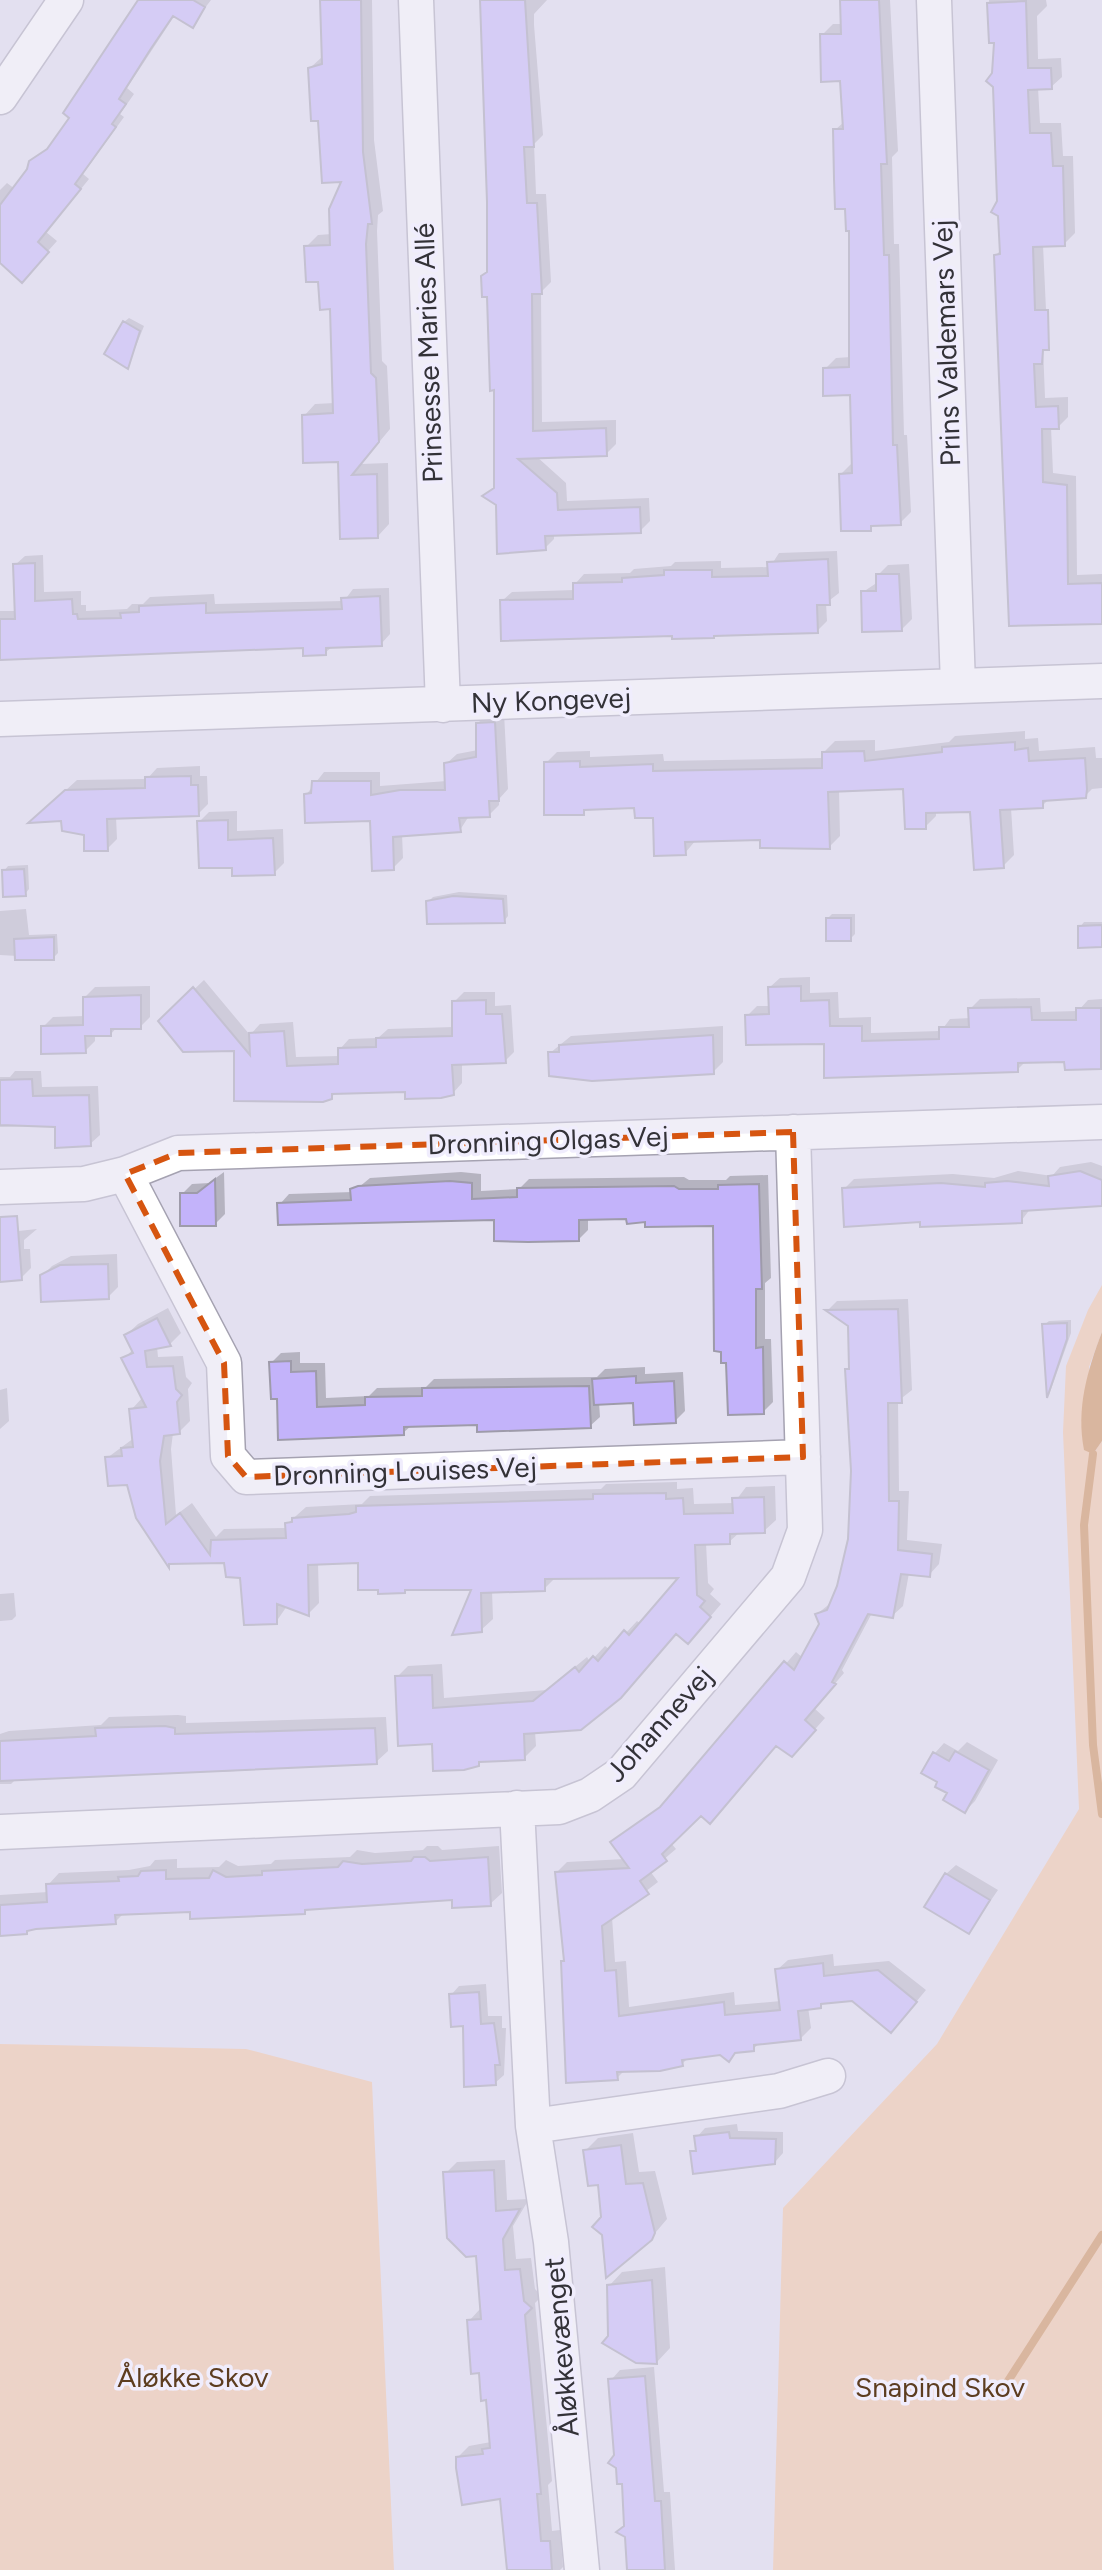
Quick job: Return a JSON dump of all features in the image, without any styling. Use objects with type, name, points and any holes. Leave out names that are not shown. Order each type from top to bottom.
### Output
[{"type":"street","points":[[0,97],[66,0]]},
{"type":"street","name":"Prinsesse Maries Allé","points":[[416,0],[443,705]]},
{"type":"street","name":"Prins Valdemars Vej","points":[[934,0],[958,685]]},
{"type":"street","name":"Ny Kongevej","points":[[0,719],[1102,681]]},
{"type":"street","name":"Dronning Olgas Vej","points":[[0,1187],[84,1184],[125,1174],[178,1153],[1102,1122]]},
{"type":"street","name":"Johannevej","points":[[0,1832],[559,1807],[590,1795],[621,1774],[788,1577],[805,1530],[793,1132]]},
{"type":"street","name":"Dronning Louises Vej","points":[[125,1174],[224,1363],[228,1456],[246,1477],[803,1457]]},
{"type":"street","name":"Åløkkevænget","points":[[517,1808],[533,2126],[551,2242],[582,2570]]},
{"type":"street","points":[[533,2126],[779,2091],[828,2076]]},
{"type":"highlighted area","points":[[793,1132],[803,1457],[246,1477],[228,1456],[224,1363],[125,1174],[178,1153]]},
{"type":"green space","name":"Snapind Skov","points":[[1102,1285],[1102,1332],[1089,1367],[1093,1454],[1102,1441],[1102,2570],[773,2570],[783,2208],[937,2044],[1079,1809],[1063,1432],[1066,1366],[1088,1310]]},
{"type":"green space","name":"Åløkke Skov","points":[[0,2044],[246,2049],[372,2082],[394,2570],[0,2570]]},
{"type":"shaded area","points":[[1102,1332],[1102,1441],[1093,1454],[1084,1450],[1082,1405]]},
{"type":"building","points":[[138,0],[193,0],[205,7],[193,28],[173,16],[150,50],[119,99],[126,104],[112,124],[116,127],[75,184],[81,189],[38,242],[49,252],[22,283],[0,263],[0,205],[27,169],[29,161],[47,149],[69,118],[63,113]]},
{"type":"building","points":[[320,0],[361,0],[363,152],[372,224],[368,224],[366,244],[371,373],[376,378],[379,442],[352,475],[377,474],[378,538],[340,539],[338,462],[303,463],[302,415],[333,413],[330,309],[320,310],[318,282],[306,282],[304,246],[330,245],[329,209],[341,182],[322,183],[318,121],[311,121],[308,68],[322,64]]},
{"type":"building","points":[[480,0],[525,0],[534,147],[524,147],[527,203],[537,203],[542,294],[532,294],[533,431],[606,428],[607,456],[518,459],[557,493],[558,510],[640,507],[641,533],[545,536],[546,550],[497,554],[496,505],[482,496],[494,488],[494,390],[490,391],[487,297],[482,297],[481,276],[487,272],[487,202]]},
{"type":"building","points":[[840,0],[879,0],[887,164],[881,164],[884,255],[889,255],[893,445],[897,445],[901,525],[871,526],[871,531],[841,531],[839,474],[852,473],[850,395],[823,396],[823,368],[849,367],[849,231],[846,231],[845,209],[835,209],[834,179],[833,129],[843,129],[840,81],[821,82],[820,34],[841,34]]},
{"type":"building","points":[[1026,1],[1028,68],[1051,68],[1052,89],[1028,90],[1030,133],[1051,133],[1053,166],[1063,166],[1065,246],[1033,247],[1035,310],[1048,310],[1049,350],[1043,350],[1042,364],[1034,364],[1036,407],[1058,406],[1059,429],[1042,429],[1043,482],[1067,485],[1068,584],[1102,583],[1102,624],[1009,626],[994,255],[1000,254],[998,216],[991,212],[997,201],[993,87],[986,81],[992,73],[994,43],[989,43],[987,3]]},
{"type":"building","points":[[123,321],[140,331],[128,369],[104,354]]},
{"type":"building","points":[[828,559],[830,605],[817,605],[818,633],[501,641],[500,600],[573,599],[573,583],[622,582],[622,578],[664,575],[664,570],[712,570],[712,577],[768,576],[767,562]]},
{"type":"building","points":[[35,563],[35,601],[72,599],[73,614],[77,614],[78,619],[121,618],[120,613],[139,612],[139,606],[206,603],[206,613],[342,609],[341,598],[380,596],[382,646],[326,648],[326,655],[303,656],[303,648],[0,660],[0,619],[15,619],[13,564]]},
{"type":"building","points":[[876,574],[899,574],[902,631],[862,632],[861,591],[876,591]]},
{"type":"building","points":[[495,722],[499,801],[489,801],[490,817],[459,818],[461,832],[393,837],[394,870],[372,871],[370,821],[305,823],[304,794],[311,793],[312,781],[371,781],[371,795],[400,790],[445,790],[444,763],[476,757],[476,723]]},
{"type":"building","points":[[1015,742],[1015,750],[1028,748],[1029,761],[1085,758],[1087,789],[1086,798],[1043,801],[1043,808],[1000,810],[1004,868],[974,870],[970,812],[926,813],[926,829],[905,829],[903,789],[828,792],[830,849],[760,848],[760,840],[685,842],[686,855],[654,856],[653,818],[635,818],[634,808],[584,810],[584,815],[544,815],[544,762],[580,761],[580,767],[653,764],[653,771],[822,768],[822,752],[864,751],[865,761],[942,752],[942,747]]},
{"type":"building","points":[[191,776],[191,785],[198,785],[199,816],[107,819],[108,851],[84,851],[84,835],[62,831],[61,821],[28,823],[65,790],[145,788],[145,777]]},
{"type":"building","points":[[228,820],[228,840],[273,838],[275,875],[232,876],[232,868],[199,868],[197,821]]},
{"type":"building","points":[[24,869],[26,896],[3,897],[2,870]]},
{"type":"building","points":[[453,896],[503,899],[505,923],[427,924],[426,901]]},
{"type":"building","points":[[826,918],[851,918],[851,941],[826,941]]},
{"type":"building","points":[[1102,925],[1102,947],[1078,948],[1078,926]]},
{"type":"building","points":[[54,937],[54,960],[15,960],[14,939]]},
{"type":"building","points":[[801,986],[801,1001],[829,1000],[830,1026],[862,1026],[862,1041],[939,1039],[939,1027],[969,1027],[968,1008],[1031,1007],[1032,1020],[1076,1020],[1076,1008],[1101,1008],[1101,1069],[1065,1070],[1064,1062],[1018,1063],[1018,1072],[824,1078],[824,1044],[746,1045],[745,1015],[769,1014],[768,987]]},
{"type":"building","points":[[193,987],[250,1055],[249,1033],[284,1031],[287,1066],[338,1064],[338,1048],[376,1047],[376,1038],[452,1036],[452,1001],[486,1000],[486,1014],[502,1014],[506,1063],[452,1065],[454,1095],[441,1098],[405,1099],[405,1092],[332,1094],[332,1099],[323,1102],[234,1101],[234,1051],[183,1052],[158,1021]]},
{"type":"building","points":[[141,995],[141,1029],[111,1029],[111,1036],[85,1036],[86,1053],[41,1054],[41,1026],[83,1025],[83,997]]},
{"type":"building","points":[[713,1035],[714,1074],[592,1081],[549,1076],[548,1052],[559,1052],[559,1045]]},
{"type":"building","points":[[32,1079],[33,1096],[89,1095],[91,1146],[55,1148],[55,1127],[0,1125],[0,1080]]},
{"type":"building","points":[[1080,1171],[1102,1180],[1102,1206],[1022,1211],[1022,1223],[920,1227],[920,1222],[844,1227],[842,1188],[941,1183],[985,1187],[985,1183],[1007,1181],[1049,1186],[1048,1176]]},
{"type":"building","points":[[215,1179],[216,1226],[180,1226],[180,1193],[197,1193]]},
{"type":"building","points":[[450,1181],[472,1183],[472,1199],[517,1197],[517,1188],[674,1186],[679,1189],[718,1189],[718,1185],[759,1184],[762,1289],[756,1289],[756,1348],[763,1347],[764,1414],[728,1415],[726,1363],[721,1363],[721,1352],[714,1351],[713,1226],[645,1227],[645,1222],[627,1224],[626,1219],[579,1220],[579,1241],[528,1242],[494,1241],[494,1220],[278,1225],[277,1203],[351,1200],[350,1189],[358,1186]]},
{"type":"building","points":[[17,1216],[22,1280],[0,1282],[0,1217]]},
{"type":"building","points":[[108,1264],[109,1299],[41,1302],[40,1275],[60,1265]]},
{"type":"building","points":[[898,1309],[902,1403],[888,1403],[889,1501],[899,1501],[898,1550],[932,1554],[930,1577],[901,1574],[893,1618],[868,1614],[832,1682],[836,1684],[805,1720],[816,1730],[792,1757],[776,1746],[710,1824],[701,1816],[662,1854],[667,1861],[640,1881],[649,1894],[602,1926],[605,1971],[616,1970],[619,2016],[724,2002],[725,2015],[780,2010],[775,1969],[823,1963],[824,1976],[878,1970],[917,2002],[891,2033],[852,2001],[821,2004],[821,2008],[798,2011],[801,2040],[754,2045],[754,2051],[735,2053],[729,2062],[720,2055],[682,2060],[683,2066],[660,2071],[617,2072],[618,2080],[566,2083],[561,1961],[564,1961],[555,1872],[629,1868],[610,1842],[660,1807],[784,1661],[794,1670],[819,1624],[815,1614],[827,1610],[837,1586],[848,1539],[851,1471],[845,1369],[849,1369],[848,1326],[825,1310]]},
{"type":"building","points":[[157,1318],[171,1346],[145,1351],[147,1367],[173,1366],[176,1389],[182,1395],[177,1402],[180,1434],[164,1436],[160,1461],[166,1524],[180,1513],[210,1555],[211,1540],[286,1538],[285,1523],[292,1522],[292,1518],[349,1514],[356,1512],[356,1506],[593,1499],[593,1494],[666,1493],[666,1499],[683,1498],[684,1514],[733,1513],[732,1498],[764,1497],[765,1533],[730,1534],[730,1544],[695,1545],[697,1595],[705,1601],[700,1607],[711,1617],[688,1644],[676,1634],[621,1698],[581,1730],[524,1734],[525,1760],[479,1762],[479,1766],[464,1770],[433,1771],[432,1744],[398,1746],[395,1676],[432,1675],[433,1708],[533,1701],[575,1667],[579,1672],[593,1656],[598,1661],[624,1630],[629,1635],[678,1578],[545,1579],[545,1591],[481,1593],[482,1632],[452,1635],[471,1590],[405,1590],[405,1593],[378,1594],[378,1590],[358,1590],[358,1563],[308,1565],[309,1616],[277,1604],[277,1624],[244,1625],[240,1578],[226,1577],[224,1563],[169,1564],[169,1568],[136,1518],[127,1485],[108,1486],[105,1457],[122,1456],[121,1448],[133,1447],[129,1409],[146,1407],[121,1358],[133,1353],[124,1335]]},
{"type":"building","points":[[1067,1323],[1067,1339],[1047,1398],[1042,1324]]},
{"type":"building","points":[[291,1361],[291,1372],[316,1371],[317,1407],[365,1405],[365,1397],[422,1396],[422,1388],[589,1386],[591,1428],[477,1432],[477,1425],[404,1427],[404,1435],[278,1440],[277,1399],[271,1399],[269,1362]]},
{"type":"building","points":[[636,1376],[636,1383],[674,1381],[676,1423],[634,1425],[633,1403],[594,1405],[592,1379]]},
{"type":"building","points":[[95,1728],[175,1728],[175,1734],[375,1728],[377,1764],[0,1781],[0,1741],[96,1736]]},
{"type":"building","points":[[955,1751],[989,1770],[965,1813],[943,1800],[947,1793],[935,1787],[937,1782],[921,1773],[933,1752],[949,1761]]},
{"type":"building","points":[[414,1857],[425,1857],[430,1861],[488,1857],[491,1906],[452,1908],[452,1900],[305,1910],[305,1914],[284,1915],[190,1919],[190,1912],[115,1915],[116,1924],[36,1929],[27,1931],[27,1934],[0,1936],[0,1905],[47,1902],[46,1884],[119,1881],[118,1877],[138,1876],[141,1871],[166,1870],[166,1879],[209,1878],[213,1870],[226,1877],[262,1875],[262,1871],[338,1867],[343,1861],[362,1864],[411,1861]]},
{"type":"building","points":[[945,1873],[990,1900],[969,1934],[924,1907]]},
{"type":"building","points":[[479,1992],[481,2024],[494,2023],[500,2065],[495,2065],[496,2085],[464,2087],[463,2026],[451,2027],[449,1994]]},
{"type":"building","points":[[729,2132],[730,2138],[776,2139],[775,2164],[693,2174],[690,2151],[696,2151],[694,2136]]},
{"type":"building","points":[[621,2145],[626,2184],[643,2183],[655,2233],[652,2240],[606,2278],[602,2235],[592,2227],[601,2217],[598,2185],[588,2186],[583,2150]]},
{"type":"building","points":[[494,2170],[496,2211],[520,2209],[503,2239],[505,2270],[520,2269],[524,2301],[532,2308],[525,2315],[541,2494],[537,2494],[541,2541],[550,2541],[552,2570],[507,2570],[500,2499],[462,2505],[456,2468],[456,2457],[483,2454],[482,2449],[490,2448],[486,2400],[481,2401],[479,2373],[471,2374],[467,2320],[481,2319],[476,2256],[466,2257],[447,2238],[443,2172]]},
{"type":"building","points":[[652,2280],[657,2364],[636,2363],[602,2343],[608,2336],[607,2285]]},
{"type":"building","points":[[645,2376],[655,2501],[661,2501],[665,2570],[627,2570],[625,2537],[616,2532],[624,2526],[622,2484],[617,2484],[616,2468],[608,2463],[614,2455],[608,2379]]},
{"type":"waterway","points":[[1093,1454],[1084,1525],[1093,1745],[1102,1814]]},
{"type":"waterway","points":[[999,2395],[1102,2235]]}]
